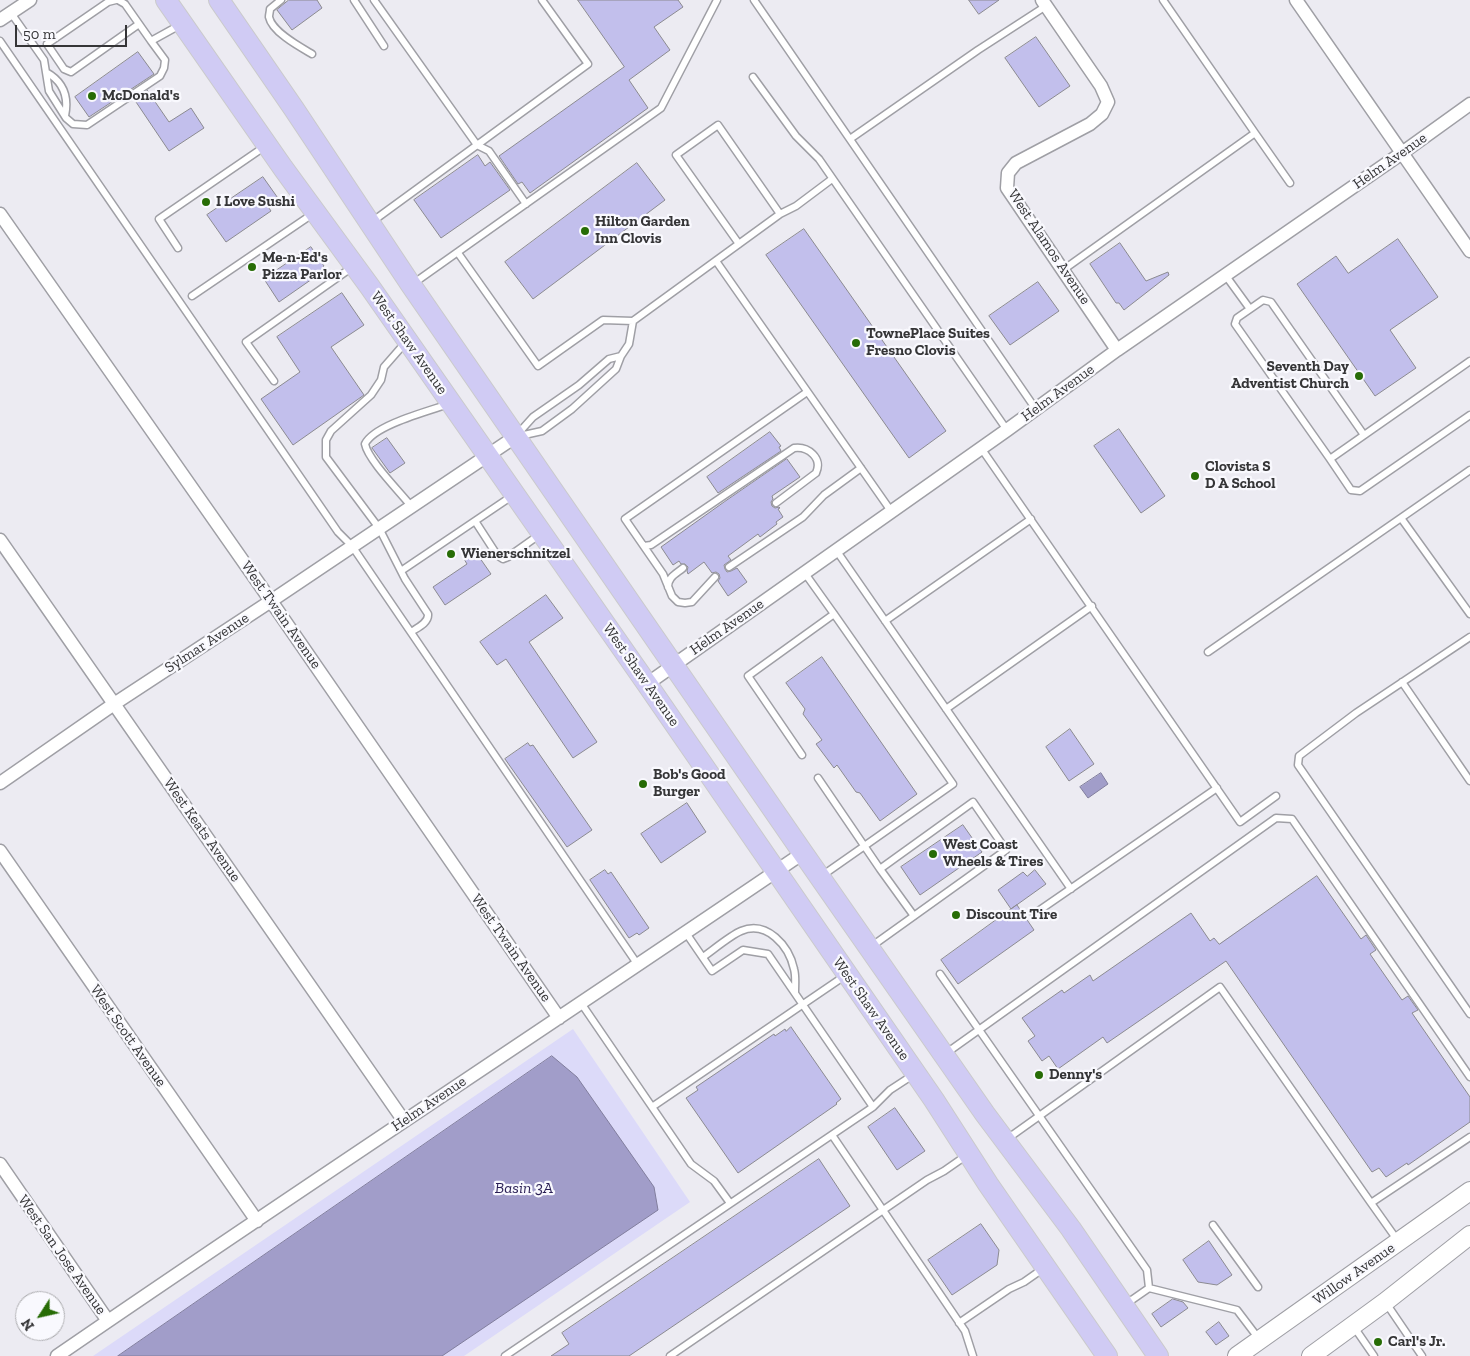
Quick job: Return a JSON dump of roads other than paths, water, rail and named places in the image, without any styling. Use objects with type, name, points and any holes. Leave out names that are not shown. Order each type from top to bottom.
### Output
[{"type":"main road","name":"West Shaw Avenue","points":[[166,0],[407,340],[647,684],[1107,1356]]},
{"type":"main road","points":[[219,0],[411,286],[820,878],[1004,1140],[1071,1230],[1158,1356]]},
{"type":"main road","name":"Willow Avenue","points":[[1237,1356],[1470,1190]]},
{"type":"main road","points":[[1311,1356],[1386,1302],[1470,1235]]},
{"type":"street","points":[[0,20],[30,0]]},
{"type":"street","points":[[1296,0],[1470,251]]},
{"type":"street","name":"West Alamos Avenue","points":[[1044,3],[1101,86],[1108,102],[1102,114],[1090,124],[1016,163],[1008,173],[1007,188],[1118,350]]},
{"type":"street","name":"Helm Avenue","points":[[647,684],[1118,350],[1402,154],[1470,104]]},
{"type":"street","name":"West Twain Avenue","points":[[0,214],[271,601],[559,1018]]},
{"type":"street","name":"Sylmar Avenue","points":[[0,783],[114,704],[515,437]]},
{"type":"street","name":"West Keats Avenue","points":[[0,540],[404,1121]]},
{"type":"street","name":"West Scott Avenue","points":[[0,851],[257,1221]]},
{"type":"street","name":"Helm Avenue","points":[[57,1356],[803,853]]},
{"type":"street","name":"West San Jose Avenue","points":[[0,1164],[108,1321]]},
{"type":"lane","points":[[11,13],[44,60],[49,91],[65,116],[73,124],[87,125],[160,76],[165,60],[125,4],[117,0],[108,2],[38,51]]},
{"type":"lane","points":[[281,0],[270,9],[269,18],[276,29],[300,48],[312,54]]},
{"type":"lane","points":[[354,0],[384,46]]},
{"type":"lane","points":[[374,0],[477,145],[489,151],[526,204]]},
{"type":"lane","points":[[370,224],[588,64],[542,0]]},
{"type":"lane","points":[[411,286],[662,108],[718,0]]},
{"type":"lane","points":[[754,0],[1036,408]]},
{"type":"lane","points":[[1163,0],[1290,183]]},
{"type":"lane","points":[[850,139],[1044,3]]},
{"type":"lane","points":[[151,41],[183,23]]},
{"type":"lane","points":[[47,44],[64,69],[71,72],[139,24]]},
{"type":"lane","points":[[0,41],[338,532],[352,546],[638,965]]},
{"type":"lane","points":[[46,72],[53,76],[67,97],[65,116]]},
{"type":"lane","points":[[753,77],[796,136],[819,159],[1007,430]]},
{"type":"lane","points":[[739,244],[676,155],[718,125],[780,214]]},
{"type":"lane","points":[[1063,270],[1255,134]]},
{"type":"lane","points":[[178,248],[159,219],[267,144]]},
{"type":"lane","points":[[458,252],[538,366],[603,320],[633,321],[780,214],[796,206],[832,178]]},
{"type":"lane","points":[[192,296],[315,212]]},
{"type":"lane","points":[[716,261],[891,511]]},
{"type":"lane","points":[[274,381],[246,342],[354,266]]},
{"type":"lane","points":[[1226,276],[1250,309]]},
{"type":"lane","points":[[1364,435],[1271,302],[1263,300],[1237,318],[1236,324],[1351,490],[1360,491],[1470,415]]},
{"type":"lane","points":[[515,437],[542,430],[572,409],[616,370],[621,356],[629,344],[633,321]]},
{"type":"lane","points":[[407,340],[384,367],[381,380],[371,395],[331,431],[326,440],[326,457],[379,528],[401,571],[428,614],[429,618],[411,632]]},
{"type":"lane","points":[[515,437],[533,417],[579,385],[609,359],[621,356]]},
{"type":"lane","points":[[1330,459],[1470,361]]},
{"type":"lane","points":[[715,577],[692,602],[678,602],[672,596],[662,574],[626,518],[807,392]]},
{"type":"lane","points":[[411,506],[378,466],[366,448],[366,440],[389,424],[451,403]]},
{"type":"lane","points":[[644,546],[651,545],[794,448],[808,449],[818,461],[816,473],[776,503]]},
{"type":"lane","points":[[981,448],[1240,822],[1276,796]]},
{"type":"lane","points":[[729,568],[803,517],[824,495],[860,468]]},
{"type":"lane","points":[[1208,652],[1470,470]]},
{"type":"lane","points":[[401,571],[515,494]]},
{"type":"lane","points":[[885,621],[1031,518]]},
{"type":"lane","points":[[1401,518],[1470,614]]},
{"type":"lane","points":[[475,521],[497,555],[502,559],[542,534]]},
{"type":"lane","points":[[836,550],[1071,889]]},
{"type":"lane","points":[[668,588],[668,581],[671,576],[683,568]]},
{"type":"lane","points":[[804,572],[953,784],[820,878]]},
{"type":"lane","points":[[946,709],[1092,606]]},
{"type":"lane","points":[[802,755],[748,676],[834,614]]},
{"type":"lane","points":[[1470,637],[1356,713],[1299,756],[1298,765],[1470,1014]]},
{"type":"lane","points":[[1402,682],[1470,781]]},
{"type":"lane","points":[[818,778],[914,916]]},
{"type":"lane","points":[[1034,914],[1217,788]]},
{"type":"lane","points":[[869,948],[1006,850],[973,802],[880,869]]},
{"type":"lane","points":[[944,1055],[1276,818],[1292,819],[1470,1077]]},
{"type":"lane","points":[[703,957],[741,931],[753,929],[770,932],[779,941],[792,960],[795,971],[795,993]]},
{"type":"lane","points":[[686,932],[712,971],[743,950],[768,954],[873,1107]]},
{"type":"lane","points":[[652,1107],[847,974]]},
{"type":"lane","points":[[940,974],[1147,1270],[1149,1288]]},
{"type":"lane","points":[[1004,1140],[1220,987],[1399,1242]]},
{"type":"lane","points":[[581,1003],[691,1164],[714,1181],[730,1203]]},
{"type":"lane","points":[[505,1356],[873,1107],[890,1090],[915,1073]]},
{"type":"lane","points":[[832,1135],[965,1331],[972,1356]]},
{"type":"lane","points":[[1371,1203],[1470,1137]]},
{"type":"lane","points":[[670,1356],[968,1154]]},
{"type":"lane","points":[[1214,1225],[1258,1287]]},
{"type":"lane","points":[[959,1323],[1009,1288],[1024,1282],[1045,1267]]},
{"type":"lane","points":[[1124,1306],[1149,1288],[1237,1310],[1260,1340]]},
{"type":"lane","points":[[1386,1302],[1422,1356]]},
{"type":"lane","points":[[1354,1326],[1374,1356]]},
{"type":"water","points":[[1101,773],[1108,784],[1088,798],[1080,787]]},
{"type":"water","name":"Basin 3A","points":[[552,1056],[577,1077],[654,1187],[658,1210],[442,1356],[118,1356]]},
{"type":"place","name":"McDonald's","points":[[92,96]]},
{"type":"place","name":"I Love Sushi","points":[[206,202]]},
{"type":"place","name":"Hilton Garden Inn Clovis","points":[[585,231]]},
{"type":"place","name":"Me-n-Ed's Pizza Parlor","points":[[252,267]]},
{"type":"place","name":"TownePlace Suites Fresno Clovis","points":[[856,343]]},
{"type":"place","name":"Seventh Day Adventist Church","points":[[1359,376]]},
{"type":"place","name":"Clovista S D A School","points":[[1195,476]]},
{"type":"place","name":"Wienerschnitzel","points":[[451,554]]},
{"type":"place","name":"Bob's Good Burger","points":[[643,784]]},
{"type":"place","name":"West Coast Wheels & Tires","points":[[933,854]]},
{"type":"place","name":"Discount Tire","points":[[956,915]]},
{"type":"place","name":"Denny's","points":[[1039,1075]]},
{"type":"place","name":"Carl's Jr.","points":[[1378,1342]]}]
